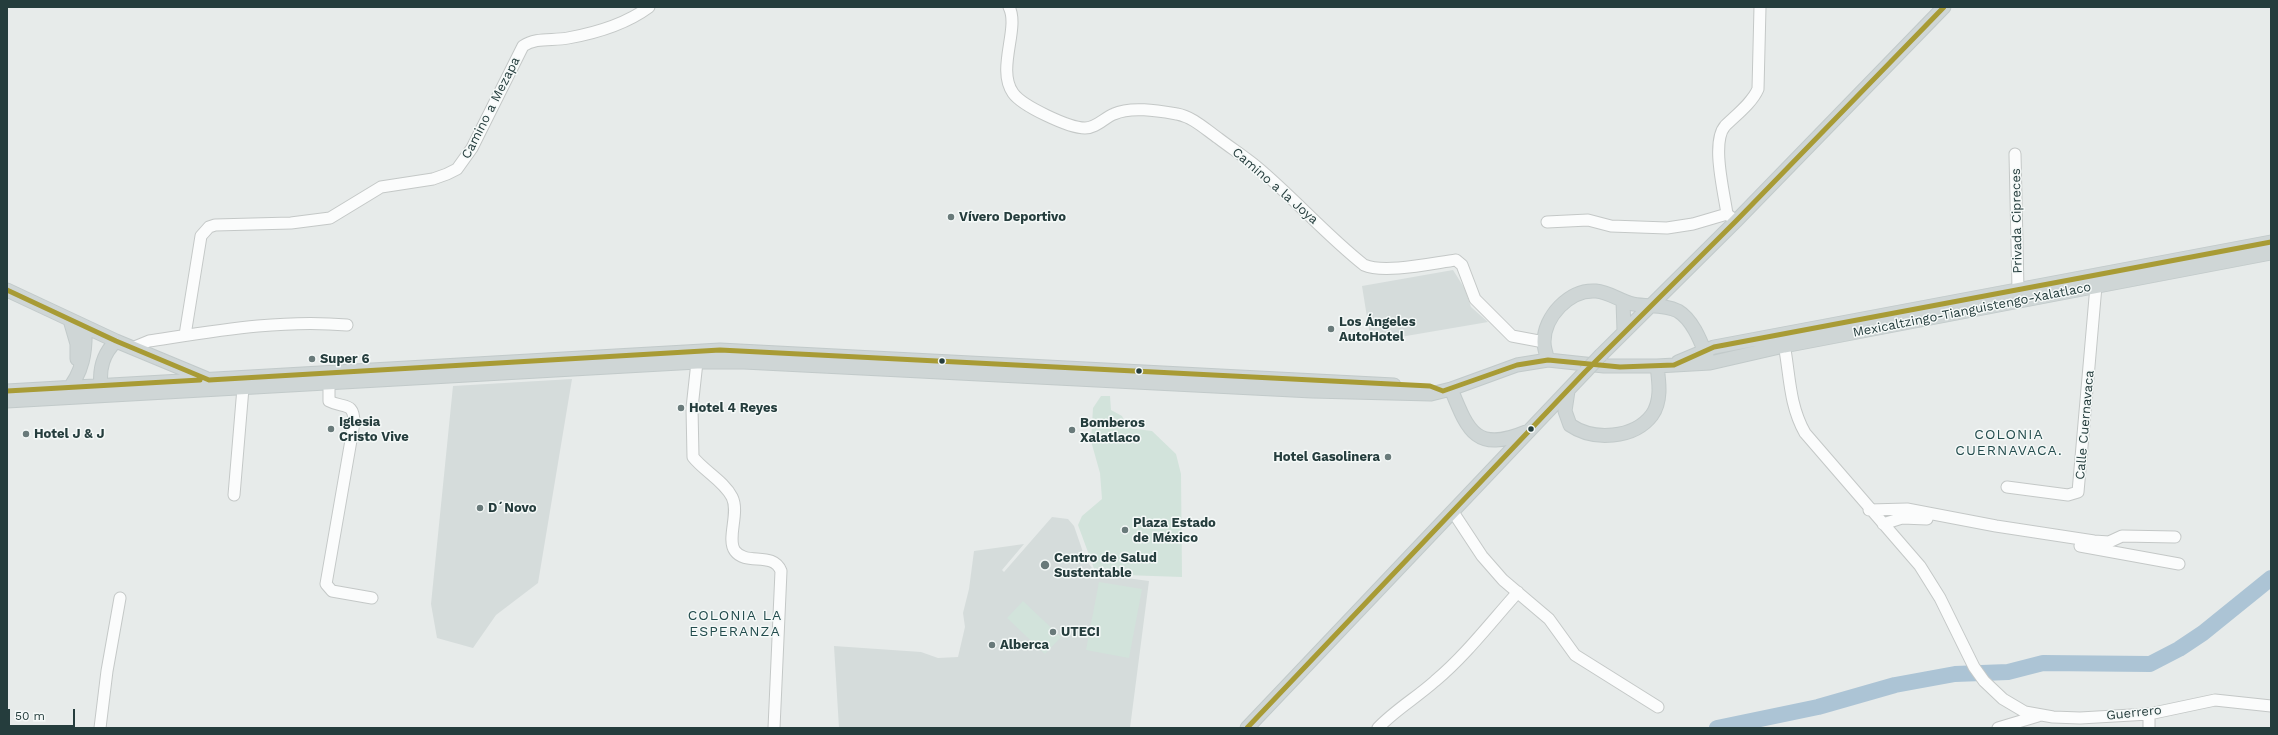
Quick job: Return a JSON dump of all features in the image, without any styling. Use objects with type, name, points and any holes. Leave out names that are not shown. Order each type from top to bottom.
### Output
[{"type":"main road","points":[[1247,728],[1624,331],[1653,305],[1732,217],[1944,7]]},
{"type":"main road","name":"Mexicaltzingo-Tianguistengo-Xalatlaco","points":[[7,391],[114,396],[697,362],[744,362],[1312,391],[1431,394],[1447,390],[1516,365],[1548,360],[1604,366],[1674,365],[1707,356],[2018,289],[2271,242]]},
{"type":"main road","name":"Mexicaltzingo-Tianguistengo-Xalatlaco","points":[[1783,340],[2096,286],[2271,253]]},
{"type":"main road","points":[[7,290],[116,342],[209,380],[226,389]]},
{"type":"main road","points":[[1548,360],[1544,342],[1548,324],[1554,313],[1568,299],[1587,292],[1596,291],[1635,304],[1653,305],[1678,311],[1695,330],[1707,356]]},
{"type":"main road","points":[[1623,301],[1624,331]]},
{"type":"main road","points":[[57,394],[70,374],[76,361],[77,344],[70,320]]},
{"type":"main road","points":[[70,388],[83,362],[85,327]]},
{"type":"main road","points":[[114,396],[107,393],[101,386],[102,362],[105,354],[116,342]]},
{"type":"main road","name":"Mexicaltzingo-Tianguistengo-Xalatlaco","points":[[7,401],[57,394],[70,388],[720,350],[1430,386],[1447,390]]},
{"type":"main road","points":[[1568,391],[1565,411],[1570,425],[1587,434],[1602,436],[1619,434],[1641,425],[1652,414],[1659,397],[1657,366]]},
{"type":"main road","points":[[1447,390],[1470,430],[1479,437],[1496,441],[1510,438],[1531,430]]},
{"type":"street","name":"Camino a Mezapa","points":[[185,335],[201,236],[209,227],[215,225],[291,224],[330,218],[380,186],[433,179],[457,169],[472,148],[523,46],[529,42],[569,38],[609,27],[626,21],[649,7]]},
{"type":"street","name":"Camino a la Joya","points":[[1009,7],[1012,16],[1007,57],[1009,85],[1013,94],[1025,103],[1044,114],[1074,127],[1085,128],[1093,126],[1122,111],[1156,112],[1186,116],[1257,167],[1364,265],[1370,268],[1383,269],[1456,260],[1462,265],[1475,299],[1512,336],[1544,342]]},
{"type":"street","points":[[1547,222],[1588,220],[1610,226],[1667,228],[1732,217],[1718,153],[1719,141],[1721,132],[1754,96],[1758,89],[1760,7]]},
{"type":"street","name":"Privada Cipreces","points":[[2015,154],[2018,289]]},
{"type":"street","name":"Calle Cuernavaca","points":[[2007,487],[2068,495],[2078,492],[2096,286]]},
{"type":"street","points":[[132,348],[149,341],[263,325],[322,323],[347,326]]},
{"type":"street","name":"Guerrero","points":[[1783,340],[1791,398],[1796,417],[1805,433],[1869,510],[1920,566],[1940,598],[1974,667],[1984,681],[2003,699],[2025,712],[2038,716],[2080,718],[2149,714],[2215,700],[2271,706]]},
{"type":"street","points":[[697,362],[692,408],[693,457],[732,497],[735,509],[733,544],[736,553],[741,556],[771,560],[778,564],[781,571],[774,728]]},
{"type":"street","points":[[329,383],[329,401],[350,408],[354,413],[354,423],[326,584],[332,591],[372,598]]},
{"type":"street","points":[[234,495],[243,388]]},
{"type":"street","points":[[1869,510],[1907,509],[1996,526],[2094,541],[2109,542],[2122,536],[2175,537]]},
{"type":"street","points":[[1453,512],[1482,556],[1503,580],[1549,619],[1575,655],[1583,662],[1658,706]]},
{"type":"street","points":[[1883,524],[1902,518],[1919,518],[2178,564]]},
{"type":"street","points":[[1378,728],[1395,711],[1435,682],[1518,592]]},
{"type":"street","points":[[100,728],[107,671],[120,598]]},
{"type":"street","points":[[2149,714],[2149,728]]},
{"type":"street","points":[[1998,728],[2038,716]]},
{"type":"shaded area","points":[[1453,270],[1465,289],[1471,307],[1488,322],[1371,342],[1362,286]]},
{"type":"shaded area","name":"D´Novo","points":[[572,379],[538,583],[496,615],[473,648],[437,638],[431,604],[453,386]]},
{"type":"shaded area","points":[[1101,396],[1110,396],[1111,410],[1122,416],[1128,428],[1152,431],[1176,454],[1181,474],[1182,577],[1096,574],[1078,525],[1082,516],[1102,499],[1100,473],[1091,441],[1093,408]]},
{"type":"shaded area","name":"UTECI","points":[[1052,517],[1068,519],[1074,526],[1085,558],[1096,574],[1149,581],[1130,728],[839,728],[834,646],[921,652],[938,658],[958,657],[965,627],[963,613],[969,589],[974,551],[1024,544],[1002,570],[1004,572]]},
{"type":"shaded area","points":[[1099,582],[1142,589],[1129,658],[1086,650]]},
{"type":"shaded area","points":[[1023,601],[1061,637],[1045,654],[1007,618]]},
{"type":"waterway","points":[[1717,728],[1818,707],[1895,685],[1955,674],[2008,672],[2043,663],[2150,664],[2179,649],[2203,633],[2271,578]]},
{"type":"transit line","points":[[1247,728],[1585,372],[1736,221],[1944,7]]},
{"type":"transit line","points":[[7,290],[116,341],[209,380],[720,350],[1430,386],[1443,391],[1517,365],[1548,360],[1620,367],[1674,365],[1714,347],[2271,242]]},
{"type":"transit line","points":[[7,391],[200,380]]},
{"type":"place","name":"Vívero Deportivo","points":[[951,217]]},
{"type":"place","name":"Los Ángeles AutoHotel","points":[[1331,329]]},
{"type":"place","name":"Super 6","points":[[312,359]]},
{"type":"place","name":"Hotel 4 Reyes","points":[[681,408]]},
{"type":"place","name":"Iglesia Cristo Vive","points":[[331,429]]},
{"type":"place","name":"Bomberos Xalatlaco","points":[[1072,430]]},
{"type":"place","name":"Hotel J & J","points":[[26,434]]},
{"type":"place","name":"Hotel Gasolinera","points":[[1388,457]]},
{"type":"place","name":"D´Novo","points":[[480,508]]},
{"type":"place","name":"Plaza Estado de México","points":[[1125,530]]},
{"type":"place","name":"Centro de Salud Sustentable","points":[[1045,565]]},
{"type":"place","name":"UTECI","points":[[1053,632]]},
{"type":"place","name":"Alberca","points":[[992,645]]},
{"type":"district","name":"COLONIA CUERNAVACA.","points":[[2009,444]]},
{"type":"district","name":"COLONIA LA ESPERANZA","points":[[735,624]]}]
